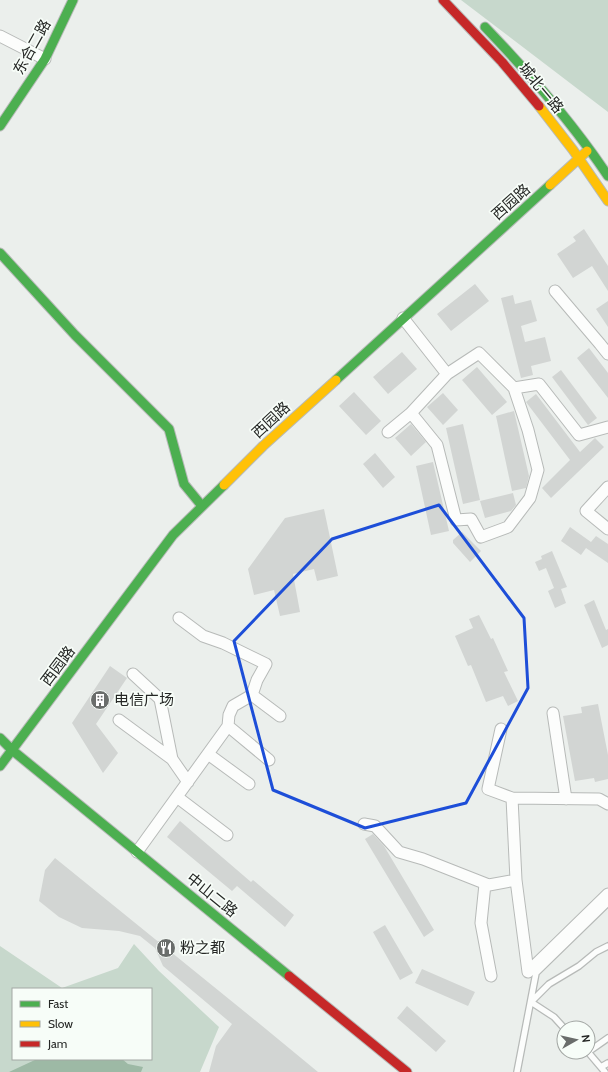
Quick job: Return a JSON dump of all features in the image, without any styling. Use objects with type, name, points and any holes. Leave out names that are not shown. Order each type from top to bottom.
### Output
[{"type":"street","name":"东合二路","points":[[0,126],[45,59],[73,0]]},
{"type":"street","name":"城北一路","points":[[443,0],[534,99],[579,158],[608,201]]},
{"type":"street","name":"城北一路","points":[[480,21],[524,67],[590,148],[608,176]]},
{"type":"street","points":[[0,36],[45,59]]},
{"type":"street","name":"西园路","points":[[0,766],[173,535],[263,446],[590,148]]},
{"type":"street","points":[[0,253],[75,335],[169,429],[184,484],[202,506]]},
{"type":"street","points":[[555,291],[608,354]]},
{"type":"street","points":[[403,318],[447,374]]},
{"type":"street","points":[[388,432],[411,413],[447,374],[479,353],[514,388],[528,430],[538,470],[530,498],[508,527],[481,537],[471,519],[456,520],[436,445],[411,413]]},
{"type":"street","points":[[514,388],[538,384],[580,435],[608,427]]},
{"type":"street","points":[[608,487],[586,511],[608,528]]},
{"type":"street","points":[[137,852],[228,726],[229,715],[234,706],[252,695],[266,664],[223,643],[203,636],[179,618]]},
{"type":"street","points":[[132,674],[160,699],[172,760]]},
{"type":"street","points":[[252,695],[280,716]]},
{"type":"street","points":[[553,713],[566,799]]},
{"type":"street","points":[[119,720],[172,760],[188,782]]},
{"type":"street","points":[[228,726],[269,760]]},
{"type":"street","points":[[502,729],[488,789],[512,798],[599,799],[608,804]]},
{"type":"street","name":"中山二路","points":[[0,738],[12,750],[407,1072]]},
{"type":"street","points":[[208,754],[249,784]]},
{"type":"street","points":[[177,797],[227,835]]},
{"type":"street","points":[[512,798],[516,880],[528,972],[608,894]]},
{"type":"street","points":[[364,824],[375,826],[399,852],[423,859],[485,884],[489,885],[516,880]]},
{"type":"street","points":[[485,884],[481,923],[491,976]]},
{"type":"lane","points":[[517,1072],[536,973],[608,904]]},
{"type":"lane","points":[[531,1002],[549,984],[579,966],[596,952],[608,946]]},
{"type":"lane","points":[[531,1002],[557,1020]]},
{"type":"lane","points":[[605,1072],[588,1052],[608,1038]]},
{"type":"lane","points":[[601,1067],[608,1062]]},
{"type":"highlighted area","points":[[439,505],[524,618],[528,688],[466,803],[365,828],[273,790],[234,641],[332,539]]},
{"type":"shaded area","points":[[461,0],[608,0],[608,112]]},
{"type":"shaded area","points":[[134,944],[159,971],[219,1027],[200,1072],[0,1072],[0,946],[62,988],[118,968]]},
{"type":"shaded area","points":[[35,1060],[123,1060],[128,1064],[143,1067],[141,1072],[9,1072]]},
{"type":"building","points":[[584,229],[608,266],[608,291],[592,266],[573,278],[557,254],[576,241],[573,237]]},
{"type":"building","points":[[475,284],[489,301],[451,331],[437,314]]},
{"type":"building","points":[[513,295],[515,304],[531,300],[537,321],[521,326],[525,342],[545,337],[551,361],[531,366],[533,375],[521,378],[501,298]]},
{"type":"building","points":[[608,301],[608,327],[596,309]]},
{"type":"building","points":[[589,348],[608,373],[608,398],[577,358]]},
{"type":"building","points":[[402,352],[417,369],[388,394],[373,377]]},
{"type":"building","points":[[477,367],[507,402],[492,415],[462,380]]},
{"type":"building","points":[[561,370],[597,418],[588,425],[552,377]]},
{"type":"building","points":[[354,392],[381,421],[366,435],[339,406]]},
{"type":"building","points":[[443,393],[458,410],[443,425],[427,407]]},
{"type":"building","points":[[536,394],[580,452],[595,438],[604,447],[551,498],[542,488],[570,460],[526,402]]},
{"type":"building","points":[[514,411],[529,476],[526,488],[512,491],[496,416]]},
{"type":"building","points":[[411,424],[426,442],[411,456],[395,438]]},
{"type":"building","points":[[463,424],[480,500],[463,504],[446,428]]},
{"type":"building","points":[[375,453],[395,477],[383,488],[363,464]]},
{"type":"building","points":[[433,462],[449,531],[431,535],[416,466]]},
{"type":"building","points":[[513,493],[516,505],[511,511],[485,518],[480,501]]},
{"type":"building","points":[[324,509],[338,576],[317,581],[314,569],[293,574],[300,612],[280,616],[274,590],[254,595],[248,569],[285,518]]},
{"type":"building","points":[[570,527],[591,542],[596,536],[608,544],[608,563],[586,548],[581,555],[561,541]]},
{"type":"building","points":[[462,532],[481,551],[470,562],[453,543],[453,540]]},
{"type":"building","points":[[552,551],[567,587],[561,589],[566,603],[555,608],[548,591],[554,588],[546,568],[539,571],[535,562],[542,559],[541,556]]},
{"type":"building","points":[[594,600],[606,630],[608,629],[608,645],[602,648],[584,605]]},
{"type":"building","points":[[479,615],[491,639],[493,638],[508,671],[504,672],[518,701],[508,706],[503,696],[486,702],[471,665],[468,666],[455,636],[473,628],[469,619]]},
{"type":"building","name":"电信广场","points":[[110,666],[127,678],[96,724],[118,753],[103,773],[72,723]]},
{"type":"building","points":[[598,704],[608,755],[608,779],[595,782],[594,778],[575,781],[563,716],[582,713],[581,707]]},
{"type":"building","points":[[180,821],[251,882],[253,880],[294,915],[285,927],[237,886],[232,891],[167,837]]},
{"type":"building","points":[[373,834],[384,846],[434,930],[424,937],[365,839]]},
{"type":"building","points":[[55,858],[318,1072],[209,1072],[216,1046],[232,1024],[163,966],[155,948],[140,936],[119,931],[82,928],[59,917],[39,901],[45,870]]},
{"type":"building","points":[[385,925],[413,973],[400,980],[373,932]]},
{"type":"building","points":[[422,969],[475,992],[468,1006],[415,983]]},
{"type":"building","points":[[407,1006],[446,1041],[436,1052],[397,1018]]},
{"type":"traffic: fast","points":[[0,126],[45,59],[73,0]]},
{"type":"traffic: fast","points":[[485,27],[550,99],[608,176]]},
{"type":"traffic: fast","points":[[336,380],[550,185]]},
{"type":"traffic: fast","points":[[0,253],[75,335],[169,429],[184,484],[202,506]]},
{"type":"traffic: fast","points":[[0,766],[173,535],[224,485]]},
{"type":"traffic: fast","points":[[0,738],[12,750],[289,976]]},
{"type":"traffic: slow","points":[[539,106],[573,150],[608,201]]},
{"type":"traffic: slow","points":[[550,185],[587,151]]},
{"type":"traffic: slow","points":[[224,485],[263,446],[336,380]]},
{"type":"traffic: jam","points":[[443,0],[502,62],[539,106]]},
{"type":"traffic: jam","points":[[289,976],[407,1072]]},
{"type":"place","name":"电信广场","points":[[100,700]]},
{"type":"place","name":"粉之都","points":[[166,948]]}]
